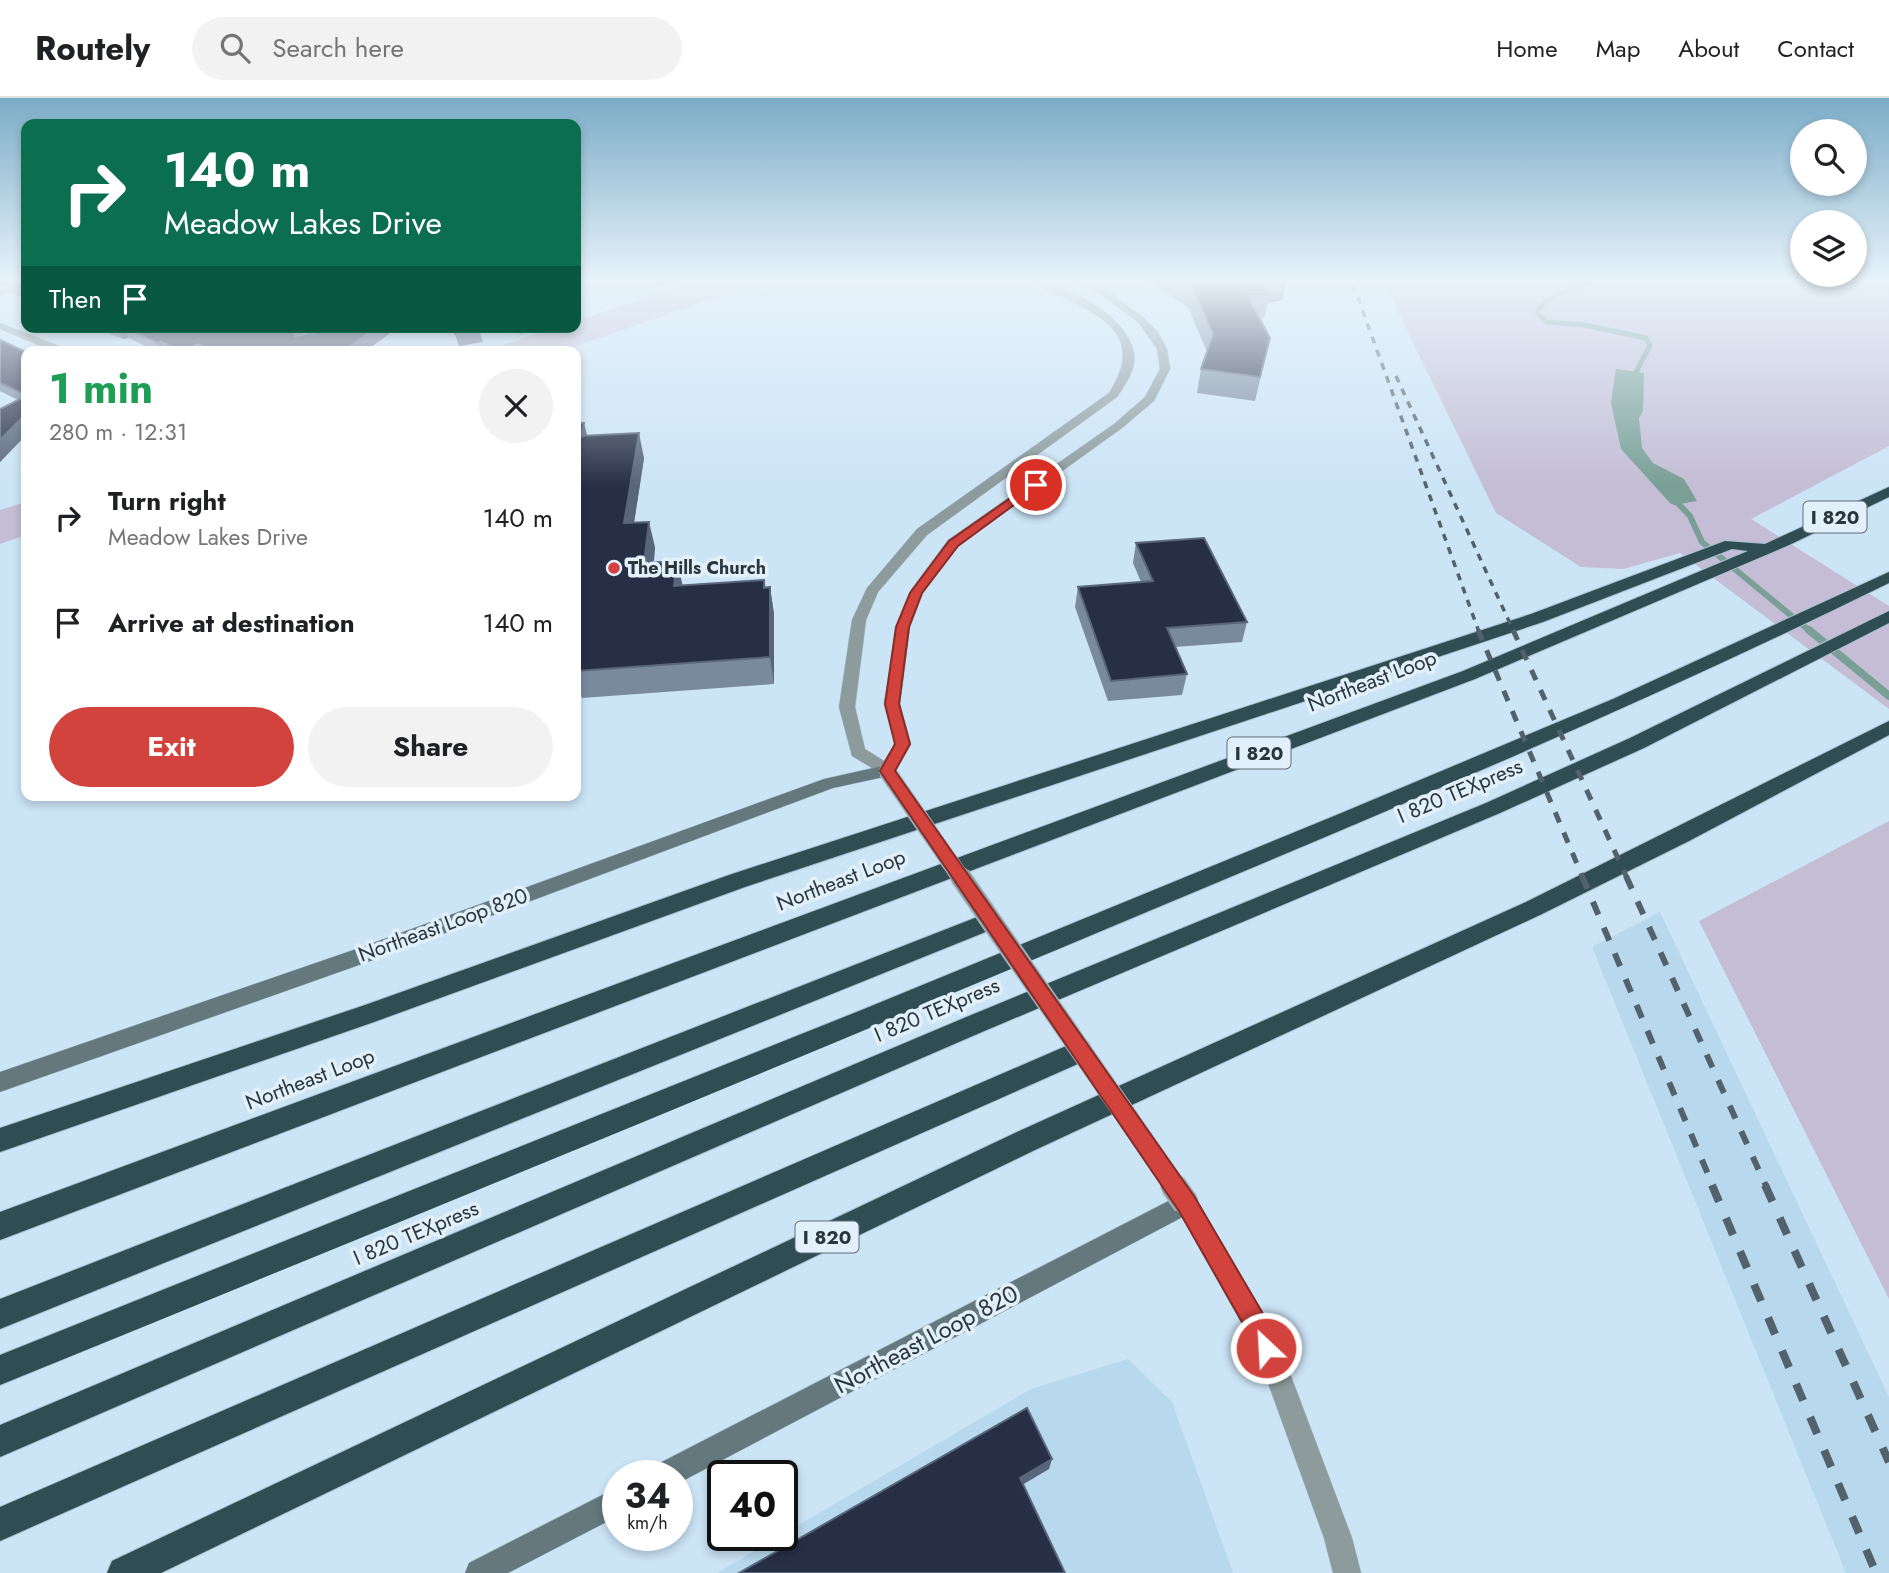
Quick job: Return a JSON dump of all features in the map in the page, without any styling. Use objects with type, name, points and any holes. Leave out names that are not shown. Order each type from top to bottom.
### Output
[{"type":"highway","name":"Northeast Loop","points":[[0,1226],[1469,675],[1773,546],[1889,491]]},
{"type":"highway","points":[[0,1140],[365,1015],[737,881],[1537,618],[1731,544],[1773,546]]},
{"type":"highway","name":"I 820 TEXpress","points":[[0,1370],[949,985],[1466,770],[1763,638],[1889,577]]},
{"type":"highway","name":"I 820 TEXpress","points":[[0,1441],[973,1025],[1493,808],[1637,743],[1889,616]]},
{"type":"highway","name":"I 820","points":[[124,1573],[1039,1136],[1534,908],[1682,835],[1889,727]]},
{"type":"highway","points":[[0,1314],[990,921]]},
{"type":"highway","points":[[0,1524],[948,1106],[1080,1051]]},
{"type":"main road","name":"Northeast Loop 820","points":[[0,1082],[369,953],[830,783],[887,771]]},
{"type":"main road","name":"Northeast Loop 820","points":[[693,1461],[1186,1203]]},
{"type":"main road","points":[[479,1573],[602,1509]]},
{"type":"street","points":[[1128,348],[1127,373],[1113,395],[922,531],[872,591],[859,620],[847,707],[858,752],[887,771],[1186,1203],[1265,1339],[1338,1538],[1347,1573]]},
{"type":"street","points":[[887,771],[903,744],[892,704],[903,627],[916,593],[953,543],[1118,426],[1150,399],[1165,369],[1161,348]]},
{"type":"shaded area","points":[[1416,348],[1889,348],[1889,446],[1751,519],[1889,606],[1889,709],[1680,553],[1623,569],[1581,567],[1496,513]]},
{"type":"shaded area","points":[[1616,369],[1644,373],[1643,411],[1639,418],[1642,448],[1653,463],[1684,479],[1697,501],[1674,505],[1670,503],[1621,449],[1611,403]]},
{"type":"shaded area","points":[[21,504],[21,537],[0,544],[0,510]]},
{"type":"shaded area","points":[[1889,821],[1889,1299],[1699,921]]},
{"type":"shaded area","points":[[1660,912],[1889,1397],[1889,1573],[1846,1573],[1592,947]]},
{"type":"shaded area","points":[[1128,1359],[1172,1402],[1233,1573],[717,1573],[755,1551],[798,1551],[798,1526],[1031,1389]]},
{"type":"building","points":[[0,348],[21,350],[21,393],[0,383]]},
{"type":"building","points":[[1208,348],[1267,348],[1260,377],[1201,369]]},
{"type":"building","points":[[21,398],[21,419],[0,440],[0,409]]},
{"type":"building","name":"The Hills Church","points":[[639,433],[624,523],[649,522],[644,563],[677,561],[674,586],[764,580],[764,588],[770,587],[770,657],[581,671],[581,436]]},
{"type":"building","points":[[1204,538],[1247,622],[1167,628],[1187,674],[1111,681],[1078,587],[1153,581],[1136,543]]},
{"type":"building","points":[[1027,1408],[1052,1459],[1020,1478],[1065,1573],[739,1573],[777,1551],[798,1551],[798,1539]]},
{"type":"waterway","points":[[1632,380],[1649,348]]},
{"type":"waterway","points":[[1671,496],[1690,516],[1702,542],[1811,632]]},
{"type":"waterway","points":[[1809,630],[1889,696]]},
{"type":"railway","points":[[1376,348],[1479,632]]},
{"type":"railway","points":[[1396,376],[1514,632]]},
{"type":"railway","points":[[1478,630],[1583,878]]},
{"type":"railway","points":[[1513,630],[1627,878]]},
{"type":"railway","points":[[1582,876],[1713,1186]]},
{"type":"railway","points":[[1626,876],[1766,1186]]},
{"type":"railway","points":[[1712,1185],[1876,1573]]},
{"type":"railway","points":[[1765,1185],[1889,1462]]},
{"type":"place","name":"The Hills Church","points":[[614,568]]},
{"type":"route","points":[[1036,485],[953,543],[916,593],[903,627],[892,704],[903,744],[887,771],[1186,1203],[1265,1339],[1266,1348]]}]
